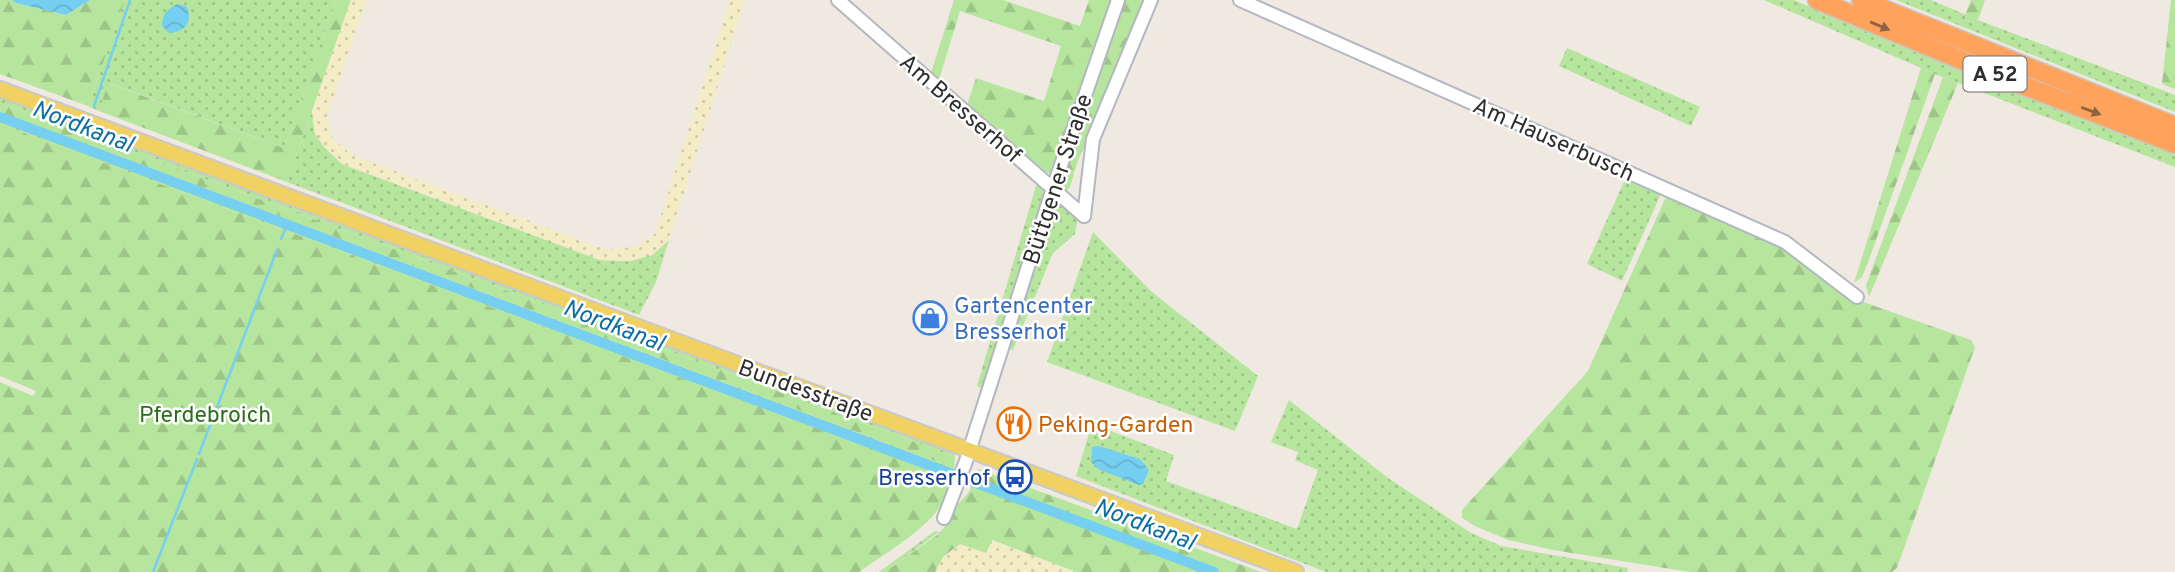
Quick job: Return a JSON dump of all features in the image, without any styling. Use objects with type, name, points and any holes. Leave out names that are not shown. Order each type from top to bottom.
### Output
[{"type":"highway","name":"A 52","points":[[1817,0],[2008,80],[2175,144]]},
{"type":"highway","name":"A 52","points":[[1861,0],[2175,126]]},
{"type":"main road","name":"Bundesstraße","points":[[0,89],[1296,572]]},
{"type":"street","name":"Am Bresserhof","points":[[838,0],[1084,216],[1093,139],[1151,0]]},
{"type":"street","name":"Büttgener Straße","points":[[944,518],[969,451],[1053,188],[1118,0]]},
{"type":"street","name":"Am Hauserbusch","points":[[1240,0],[1784,242],[1857,297]]},
{"type":"green space","points":[[0,0],[12,0],[66,15],[90,0],[125,0],[88,106],[0,74]]},
{"type":"green space","points":[[125,0],[336,0],[284,148],[109,83],[99,111],[88,106]]},
{"type":"green space","points":[[336,0],[351,0],[287,182],[99,111],[108,83],[284,148]]},
{"type":"green space","points":[[954,0],[1003,0],[1080,26],[1089,0],[1147,0],[1066,192],[1060,188],[1052,174],[1038,169],[966,108],[976,78],[1044,101],[1061,46],[960,11],[938,83],[930,76]]},
{"type":"green space","points":[[1764,0],[1794,0],[1949,65],[2175,154],[2175,167],[1935,74]]},
{"type":"green space","points":[[1896,0],[1931,0],[2175,95],[2175,112]]},
{"type":"green space","points":[[1971,0],[1985,0],[1978,20],[1965,15]]},
{"type":"green space","points":[[2171,0],[2175,0],[2175,89],[2162,84]]},
{"type":"green space","points":[[1567,48],[1700,107],[1691,126],[1559,66]]},
{"type":"green space","points":[[1921,68],[1935,74],[1870,257],[1862,277],[1854,283]]},
{"type":"green space","points":[[1943,77],[1958,83],[1869,297],[1866,285]]},
{"type":"green space","points":[[0,95],[954,450],[955,457],[0,103]]},
{"type":"green space","points":[[0,103],[955,457],[954,468],[0,112]]},
{"type":"green space","points":[[312,111],[315,134],[342,164],[600,260],[630,261],[652,255],[669,240],[656,282],[639,315],[287,182]]},
{"type":"green space","points":[[0,112],[954,468],[950,478],[0,124]]},
{"type":"green space","name":"Pferdebroich","points":[[0,124],[950,478],[944,499],[934,514],[915,533],[859,572],[0,572],[0,382],[33,396],[36,391],[0,376]]},
{"type":"green space","points":[[1627,175],[1657,189],[1660,196],[1622,281],[1587,264]]},
{"type":"green space","points":[[1038,179],[1043,184],[1043,196],[983,389],[977,386]]},
{"type":"green space","points":[[1673,196],[1783,245],[1852,298],[1971,340],[1975,347],[1897,568],[1892,572],[1690,572],[1508,540],[1462,518],[1462,510],[1588,371],[1665,199]]},
{"type":"green space","points":[[1062,202],[1078,217],[1075,234],[1053,253],[1013,350],[1010,349],[1009,336],[1052,208]]},
{"type":"green space","points":[[1093,232],[1152,292],[1258,376],[1235,431],[1047,362]]},
{"type":"green space","points":[[1289,400],[1388,478],[1471,533],[1501,546],[1628,568],[1627,572],[1326,572],[1076,476],[1092,424],[1174,455],[1166,481],[1297,529],[1318,470],[1295,460],[1298,452],[1271,442]]},
{"type":"green space","points":[[978,469],[1261,572],[1076,572],[992,540],[986,553],[944,556],[935,572],[885,572],[937,535],[948,523],[952,511],[969,492]]},
{"type":"green space","points":[[1053,488],[1281,572],[1272,572],[1052,491]]},
{"type":"green space","points":[[935,531],[939,532],[885,572],[879,572]]},
{"type":"sand","points":[[351,0],[367,0],[327,116],[332,138],[352,155],[608,250],[638,246],[655,234],[730,0],[745,0],[669,240],[652,255],[630,261],[600,260],[342,164],[315,134],[312,111]]},
{"type":"sand","points":[[992,540],[1076,572],[935,572],[944,556],[960,544],[986,553]]},
{"type":"water","points":[[12,0],[90,0],[66,15]]},
{"type":"water","points":[[177,4],[186,6],[188,21],[184,28],[169,33],[162,26],[163,18],[168,10]]},
{"type":"water","points":[[1099,446],[1140,459],[1149,470],[1143,484],[1139,485],[1098,469],[1091,462],[1092,447]]},
{"type":"waterway","points":[[94,106],[130,0]]},
{"type":"waterway","name":"Nordkanal","points":[[0,117],[1214,572]]},
{"type":"waterway","points":[[281,239],[287,225]]},
{"type":"waterway","points":[[199,454],[277,250]]},
{"type":"waterway","points":[[153,572],[197,459]]},
{"type":"place","name":"Gartencenter Bresserhof","points":[[930,318]]},
{"type":"place","name":"Peking-Garden","points":[[1014,424]]},
{"type":"place","name":"Bresserhof","points":[[1015,477]]}]
